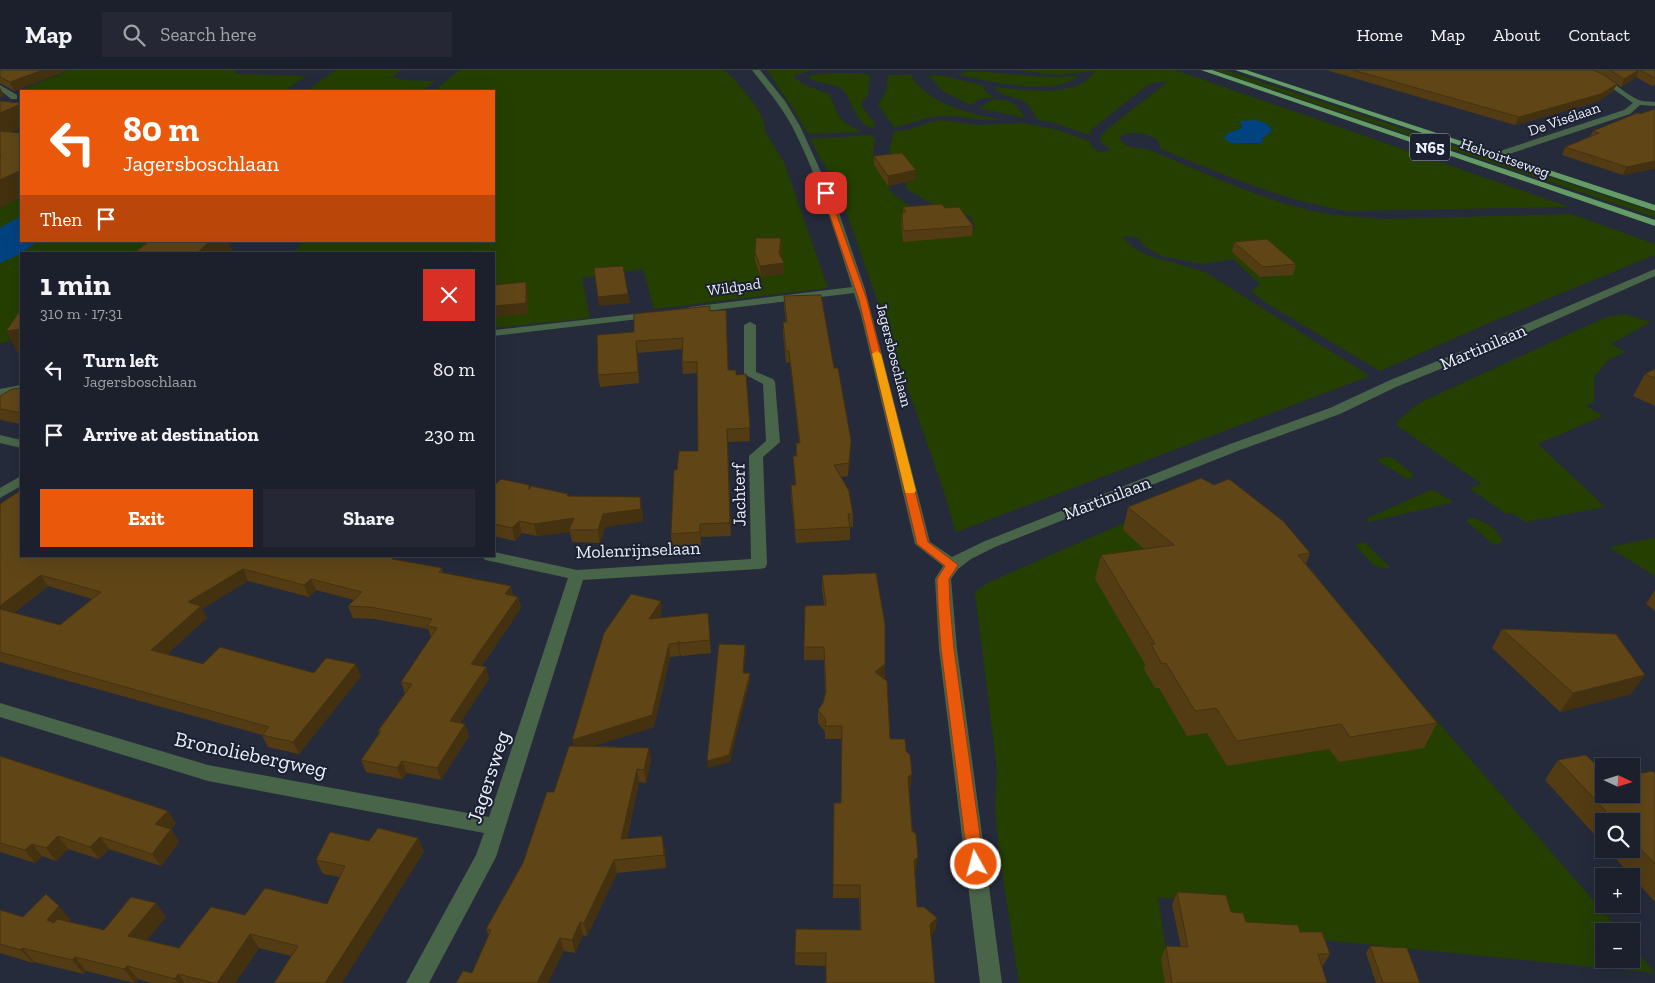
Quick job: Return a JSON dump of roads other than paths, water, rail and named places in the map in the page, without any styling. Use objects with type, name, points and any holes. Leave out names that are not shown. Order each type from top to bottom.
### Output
[{"type":"main road","name":"Helvoirtseweg","points":[[1205,70],[1655,223]]},
{"type":"main road","name":"Helvoirtseweg","points":[[1238,70],[1655,208]]},
{"type":"street","name":"Jagersboschlaan","points":[[756,70],[782,103],[796,126],[832,207],[860,288],[923,544],[952,565]]},
{"type":"street","points":[[1582,70],[1605,79],[1638,103],[1655,104]]},
{"type":"street","points":[[0,87],[14,97]]},
{"type":"street","name":"De Visélaan","points":[[1497,155],[1627,112],[1638,103]]},
{"type":"street","name":"Martinilaan","points":[[952,565],[966,555],[990,544],[1235,447],[1335,411],[1392,384],[1481,348],[1655,272]]},
{"type":"street","name":"Wildpad","points":[[681,311],[860,288]]},
{"type":"street","points":[[495,333],[662,314]]},
{"type":"street","name":"Jachterf","points":[[750,325],[750,374],[769,382],[773,442],[756,456],[759,564]]},
{"type":"street","points":[[0,394],[20,389]]},
{"type":"street","points":[[0,439],[20,444]]},
{"type":"street","points":[[0,494],[20,481]]},
{"type":"street","name":"Molenrijnselaan","points":[[495,557],[577,575],[759,564]]},
{"type":"street","points":[[952,565],[943,579],[948,649],[991,983]]},
{"type":"street","name":"Jagersweg","points":[[417,983],[475,880],[497,827],[577,575]]},
{"type":"street","name":"Bronoliebergweg","points":[[0,710],[208,773],[497,827]]},
{"type":"water","points":[[1256,120],[1267,124],[1271,128],[1271,132],[1264,137],[1261,143],[1230,143],[1224,138],[1228,133],[1242,128],[1240,121]]},
{"type":"water","points":[[20,217],[20,242],[37,242],[18,255],[0,263],[0,228]]}]
